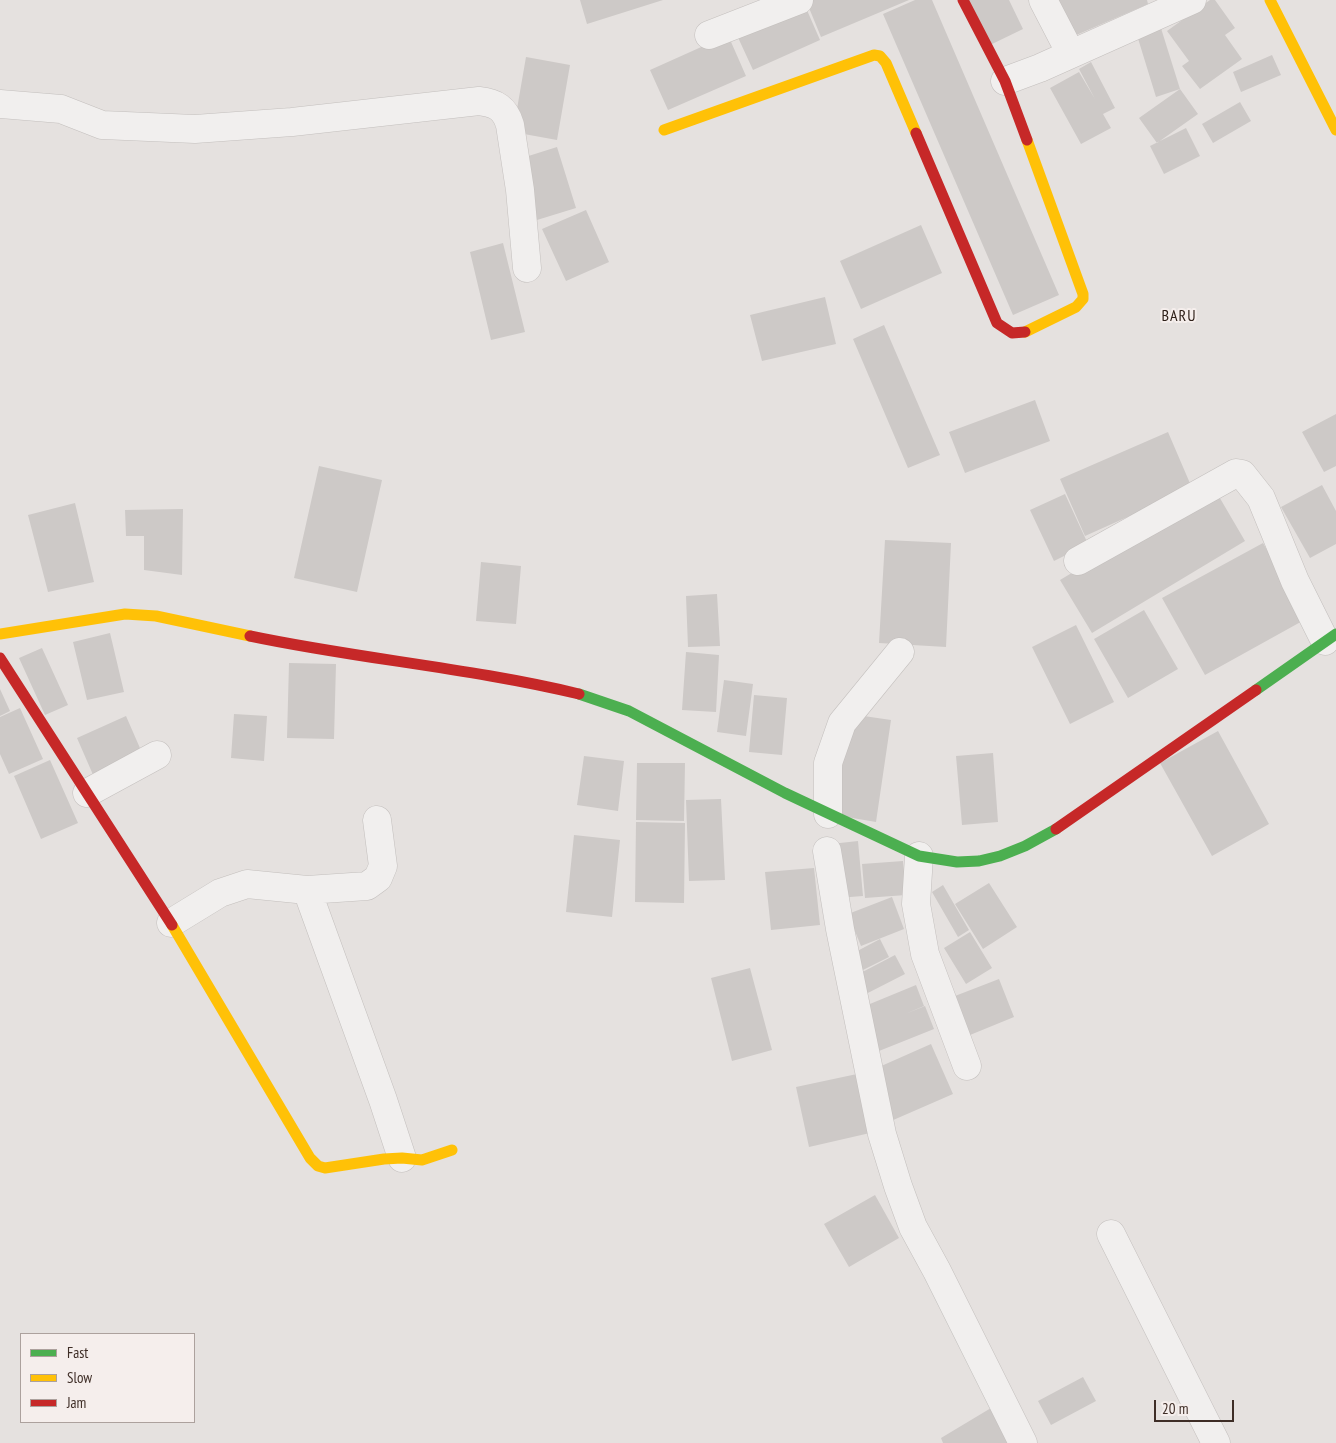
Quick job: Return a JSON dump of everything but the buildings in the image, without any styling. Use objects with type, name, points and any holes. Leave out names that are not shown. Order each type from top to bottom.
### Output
[{"type":"main road","points":[[664,130],[876,54],[886,63],[997,323],[1005,331],[1016,334],[1023,333],[1076,307],[1083,299],[1083,294],[1004,81],[964,0]]},
{"type":"main road","points":[[1270,0],[1336,130]]},
{"type":"main road","points":[[0,634],[125,614],[156,616],[309,648],[449,669],[550,687],[587,696],[629,711],[828,814],[920,856],[957,862],[979,861],[1000,856],[1025,846],[1056,829],[1331,637]]},
{"type":"main road","points":[[0,658],[171,923],[310,1158],[318,1166],[325,1168],[384,1159],[422,1160],[452,1150]]},
{"type":"street","points":[[709,35],[799,0]]},
{"type":"street","points":[[1043,0],[1071,54]]},
{"type":"street","points":[[1004,81],[1071,54],[1192,0]]},
{"type":"street","points":[[0,104],[61,109],[102,125],[195,129],[292,122],[479,101],[494,104],[501,108],[510,124],[520,190],[527,268]]},
{"type":"street","points":[[1078,561],[1236,473],[1242,474],[1261,498],[1295,581],[1331,637]]},
{"type":"street","points":[[828,814],[828,763],[842,723],[900,652]]},
{"type":"street","points":[[87,793],[157,754]]},
{"type":"street","points":[[171,923],[212,897],[238,886],[259,884],[307,890],[367,886],[378,878],[383,866],[377,820]]},
{"type":"street","points":[[827,851],[840,929],[882,1134],[898,1186],[914,1227],[1023,1443]]},
{"type":"street","points":[[920,856],[916,904],[925,954],[967,1066]]},
{"type":"street","points":[[307,890],[402,1158]]},
{"type":"street","points":[[1111,1234],[1216,1443]]},
{"type":"traffic: fast","points":[[1256,690],[1336,634]]},
{"type":"traffic: fast","points":[[579,694],[629,711],[785,793],[919,856],[957,862],[979,861],[1000,856],[1025,846],[1056,829]]},
{"type":"traffic: slow","points":[[1270,0],[1336,130]]},
{"type":"traffic: slow","points":[[664,130],[874,55],[880,56],[886,63],[916,133]]},
{"type":"traffic: slow","points":[[1025,332],[1076,307],[1083,299],[1083,294],[1027,140]]},
{"type":"traffic: slow","points":[[0,634],[125,614],[156,616],[250,636]]},
{"type":"traffic: slow","points":[[172,925],[310,1158],[318,1166],[325,1168],[384,1159],[422,1160],[452,1150]]},
{"type":"traffic: jam","points":[[963,0],[1005,81],[1027,140]]},
{"type":"traffic: jam","points":[[916,133],[997,323],[1012,333],[1025,332]]},
{"type":"traffic: jam","points":[[250,636],[497,677],[579,694]]},
{"type":"traffic: jam","points":[[0,658],[172,925]]},
{"type":"traffic: jam","points":[[1056,829],[1256,690]]},
{"type":"district","name":"BARU","points":[[1179,316]]}]
